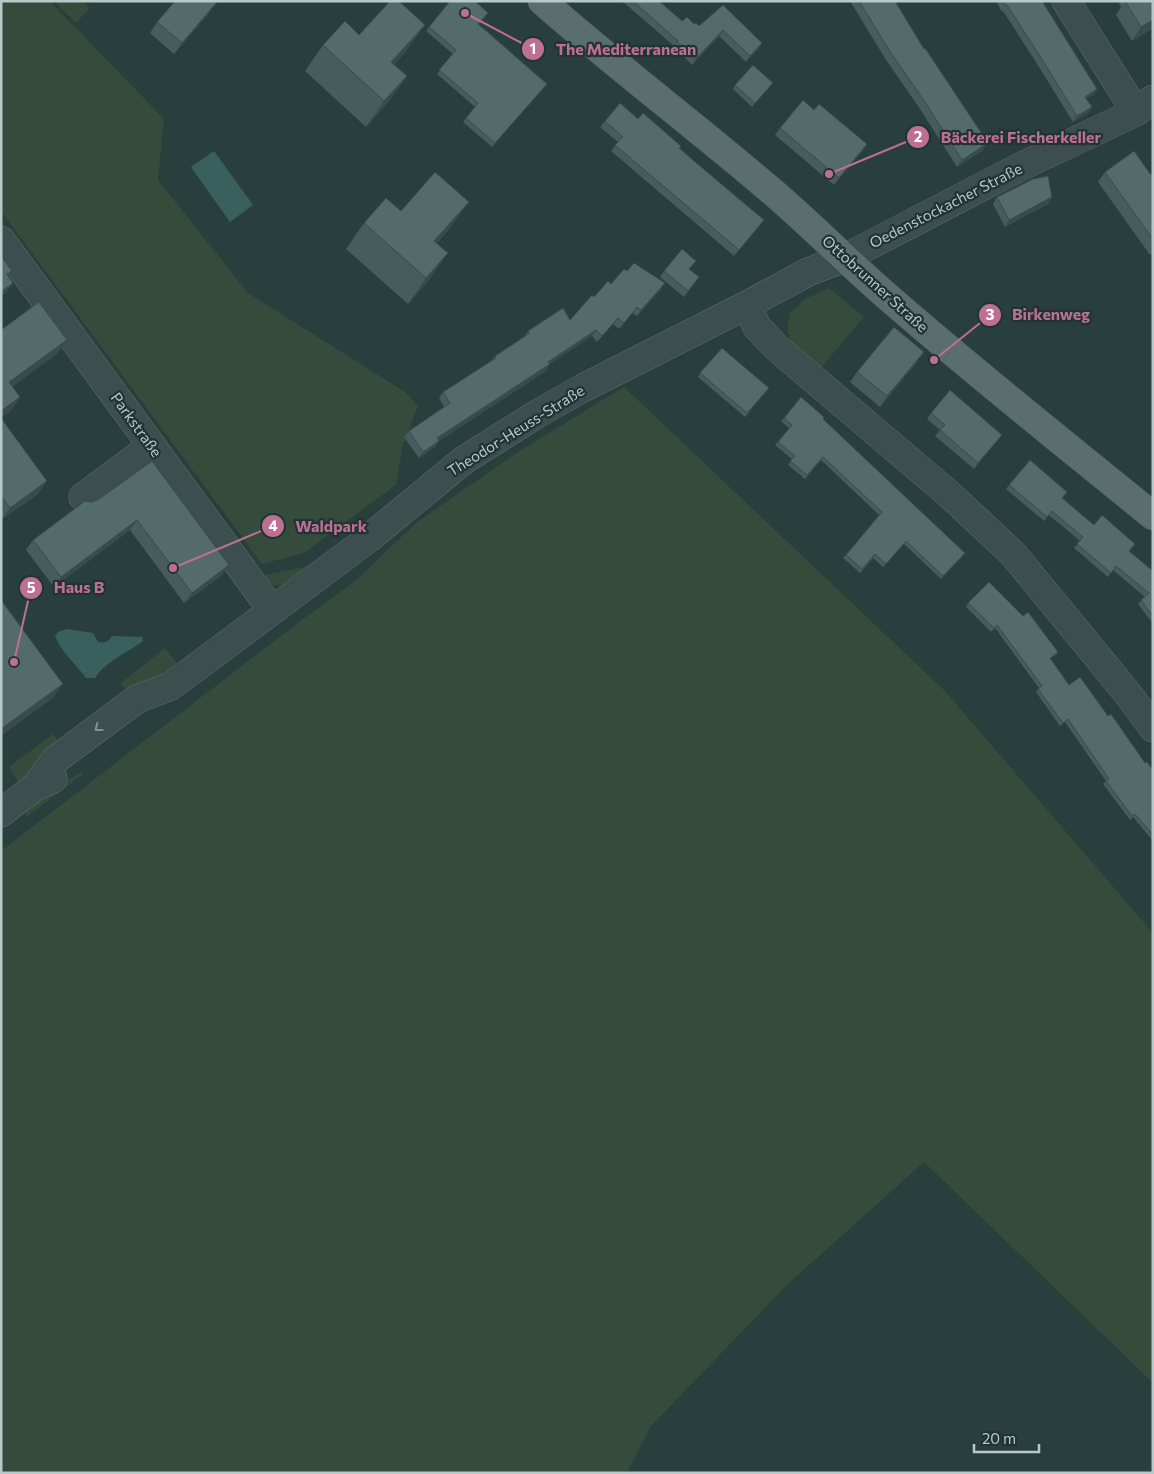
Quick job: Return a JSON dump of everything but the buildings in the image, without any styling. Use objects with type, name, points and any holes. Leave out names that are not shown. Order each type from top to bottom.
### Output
[{"type":"main road","name":"Ottobrunner Straße","points":[[542,1],[802,217],[844,258],[910,316],[1153,516]]},
{"type":"street","points":[[1066,1],[1144,105]]},
{"type":"street","name":"Oedenstockacher Straße","points":[[844,258],[1144,105]]},
{"type":"street","name":"Parkstraße","points":[[1,240],[272,610]]},
{"type":"street","name":"Theodor-Heuss-Straße","points":[[1,813],[36,786],[55,760],[137,699],[168,688],[368,539],[464,460],[537,414],[583,388],[808,272],[844,258]]},
{"type":"street","points":[[747,305],[758,328],[777,348],[950,496],[1014,555],[1116,679],[1153,728]]},
{"type":"street","points":[[83,497],[152,446]]},
{"type":"green space","points":[[1,1],[50,1],[164,119],[158,180],[248,293],[405,392],[418,406],[403,445],[396,485],[304,553],[262,564],[1,211]]},
{"type":"green space","points":[[53,1],[82,1],[90,8],[76,23]]},
{"type":"green space","points":[[829,288],[864,317],[820,369],[791,342],[787,330],[790,313],[805,299]]},
{"type":"green space","points":[[624,387],[945,691],[1153,933],[1153,1383],[924,1162],[788,1284],[651,1426],[627,1473],[1,1473],[1,851],[354,582],[417,522],[521,450]]},
{"type":"green space","points":[[313,563],[294,579],[283,584],[271,585],[262,577],[304,567]]},
{"type":"green space","points":[[165,648],[178,665],[164,673],[125,689],[121,683]]},
{"type":"green space","points":[[53,734],[57,740],[20,784],[9,767]]},
{"type":"green space","points":[[81,772],[83,774],[25,818],[26,808]]},
{"type":"water","points":[[214,151],[253,205],[230,222],[191,167]]},
{"type":"water","points":[[67,629],[93,633],[98,642],[106,642],[112,636],[142,637],[143,641],[111,662],[95,678],[86,678],[65,653],[55,636],[58,632]]},
{"type":"place","name":"The Mediterranean","points":[[465,13]]},
{"type":"place","name":"Bäckerei Fischerkeller","points":[[829,174]]},
{"type":"place","name":"Birkenweg","points":[[934,360]]},
{"type":"place","name":"Waldpark","points":[[173,568]]},
{"type":"place","name":"Haus B","points":[[14,662]]}]
